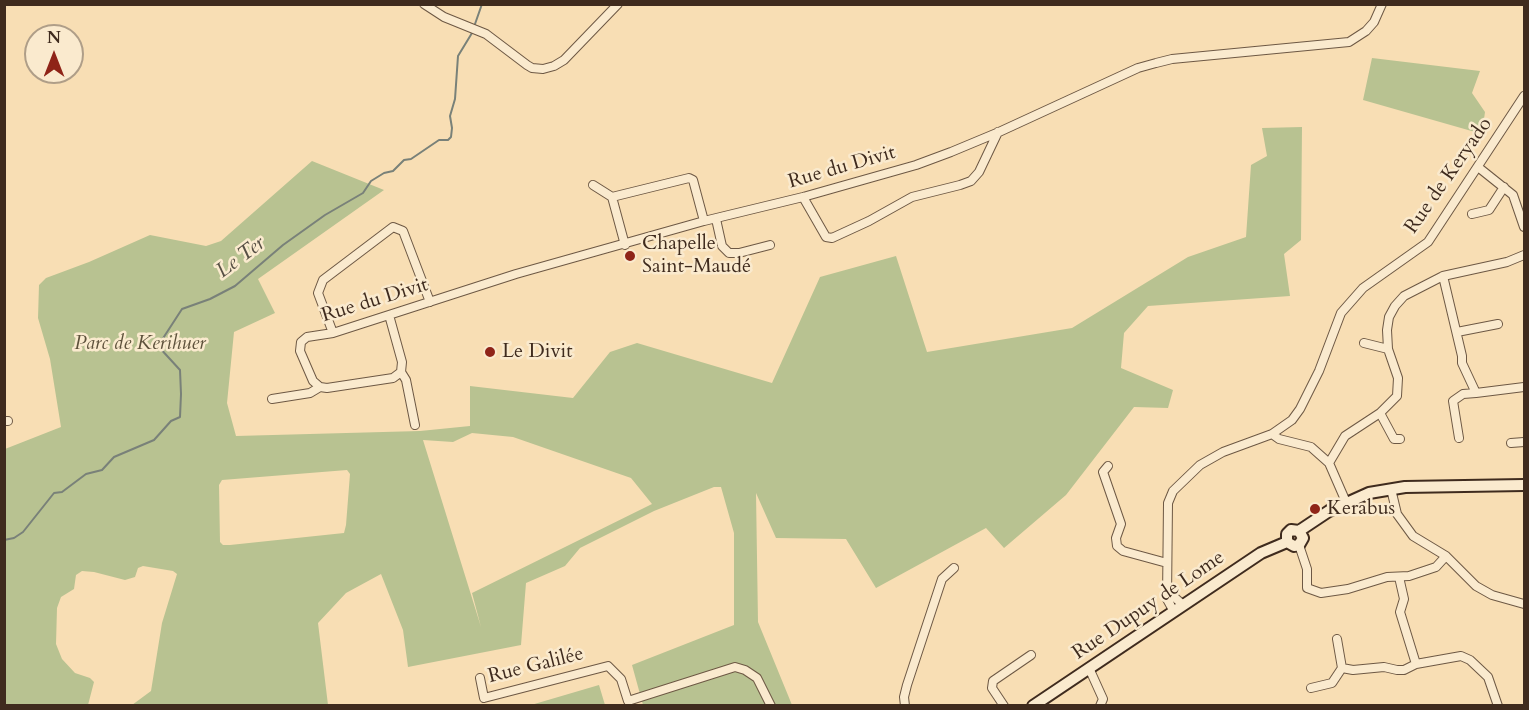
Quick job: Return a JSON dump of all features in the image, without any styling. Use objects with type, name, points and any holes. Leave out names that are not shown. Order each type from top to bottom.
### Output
[{"type":"street","points":[[424,4],[444,17],[486,34],[532,68],[543,69],[564,60],[618,4]]},
{"type":"street","name":"Rue du Divit","points":[[320,387],[313,381],[300,351],[301,342],[306,337],[333,333],[516,274],[916,165],[999,132],[1138,68],[1172,59],[1348,42],[1366,31],[1374,22],[1382,4]]},
{"type":"street","name":"Rue de Keryado","points":[[1178,607],[1167,599],[1168,503],[1173,491],[1200,465],[1223,452],[1272,434],[1292,420],[1319,371],[1341,313],[1363,288],[1428,242],[1522,98]]},
{"type":"street","points":[[803,197],[826,237],[832,238],[869,221],[912,196],[971,181],[979,172],[999,132]]},
{"type":"street","points":[[1478,167],[1513,195],[1524,227]]},
{"type":"street","points":[[612,197],[689,178],[693,180],[704,221]]},
{"type":"street","points":[[594,185],[612,197],[625,244]]},
{"type":"street","points":[[1472,214],[1489,210],[1504,188]]},
{"type":"street","points":[[716,219],[722,246],[729,253],[739,253],[770,245]]},
{"type":"street","points":[[333,333],[318,293],[323,280],[393,227],[403,231],[430,302]]},
{"type":"street","points":[[1329,463],[1345,436],[1380,413],[1396,396],[1399,387],[1398,378],[1388,349],[1386,330],[1395,306],[1404,297],[1443,276],[1507,262],[1524,255]]},
{"type":"street","points":[[1443,276],[1464,370],[1476,393]]},
{"type":"street","points":[[389,315],[402,362],[401,372],[406,380],[415,425]]},
{"type":"street","points":[[1457,332],[1498,324]]},
{"type":"street","points":[[1364,343],[1388,349]]},
{"type":"street","points":[[272,399],[310,393],[320,387],[327,388],[393,378],[401,372]]},
{"type":"street","points":[[1459,438],[1453,401],[1463,394],[1524,387]]},
{"type":"street","points":[[1380,413],[1394,439],[1400,439]]},
{"type":"street","points":[[1272,434],[1311,447],[1329,463],[1346,502]]},
{"type":"street","points":[[1511,443],[1524,442]]},
{"type":"street","points":[[1108,466],[1103,472],[1121,524],[1116,538],[1117,546],[1167,563]]},
{"type":"street","name":"Rue Dupuy de Lome","points":[[1033,705],[1261,553],[1287,542],[1288,532],[1293,529],[1299,531],[1346,502],[1369,493],[1391,489],[1524,485]]},
{"type":"street","points":[[1391,489],[1397,514],[1413,536],[1446,556],[1476,586],[1492,595],[1524,604]]},
{"type":"street","points":[[1299,531],[1303,538],[1299,545],[1307,569],[1307,588],[1315,592],[1338,591],[1387,577],[1409,576],[1436,567],[1446,556]]},
{"type":"street","points":[[1287,542],[1294,546],[1299,545]]},
{"type":"street","points":[[905,705],[904,698],[938,589],[942,579],[954,568]]},
{"type":"street","points":[[1399,577],[1404,599],[1400,612],[1416,664]]},
{"type":"street","points":[[1311,688],[1332,683],[1342,668],[1337,639]]},
{"type":"street","points":[[1004,705],[992,688],[993,681],[1030,655]]},
{"type":"street","points":[[1342,668],[1353,670],[1384,667],[1404,670],[1416,664],[1461,656],[1470,660],[1488,677],[1498,705]]},
{"type":"street","name":"Rue Galilée","points":[[480,678],[484,698],[608,666],[621,679],[629,703],[735,668],[744,670],[757,678],[771,705]]},
{"type":"street","points":[[1089,668],[1103,699],[1100,705]]},
{"type":"green space","points":[[1372,58],[1480,71],[1472,93],[1485,112],[1482,134],[1363,100]]},
{"type":"green space","name":"Parc de Kerihuer","points":[[1302,127],[1301,240],[1284,254],[1290,296],[1148,306],[1124,333],[1121,368],[1173,390],[1168,408],[1134,407],[1066,495],[1004,548],[986,528],[876,588],[846,539],[776,538],[756,493],[758,622],[792,705],[643,705],[632,665],[734,625],[734,533],[721,487],[714,487],[654,511],[580,548],[565,566],[526,583],[521,645],[408,667],[403,630],[381,574],[346,593],[318,623],[328,705],[132,705],[151,691],[162,623],[177,574],[173,571],[143,566],[138,568],[135,577],[125,580],[82,571],[76,575],[74,589],[61,597],[57,608],[56,644],[62,659],[75,673],[90,678],[94,682],[88,705],[5,706],[5,449],[61,427],[50,359],[38,318],[39,285],[46,278],[150,235],[206,246],[221,241],[312,161],[384,190],[258,279],[275,313],[234,332],[227,403],[236,436],[420,431],[470,426],[470,386],[573,398],[610,352],[637,343],[772,383],[820,277],[896,256],[927,352],[1072,328],[1188,257],[1246,237],[1251,165],[1267,156],[1262,128]],"holes":[[[472,433],[513,437],[631,478],[652,504],[472,593],[481,627],[423,440],[453,442]],[[347,470],[350,474],[344,533],[230,545],[223,545],[220,542],[219,485],[222,480]]]},
{"type":"green space","points":[[599,685],[605,705],[531,705]]},
{"type":"waterway","name":"Le Ter","points":[[475,24],[482,4]]},
{"type":"waterway","name":"Le Ter","points":[[4,540],[14,538],[23,532],[54,493],[62,492],[86,474],[102,470],[114,457],[154,440],[171,421],[180,417],[180,370],[158,346],[182,309],[210,299],[235,286],[283,245],[325,215],[363,193],[371,181],[384,173],[393,171],[404,160],[411,159],[439,140],[448,140],[451,137],[450,116],[455,99],[458,56],[472,33]]},
{"type":"place","name":"Chapelle Saint-Maudé","points":[[630,256]]},
{"type":"place","name":"Le Divit","points":[[490,352]]},
{"type":"place","name":"Kerabus","points":[[1315,509]]}]
